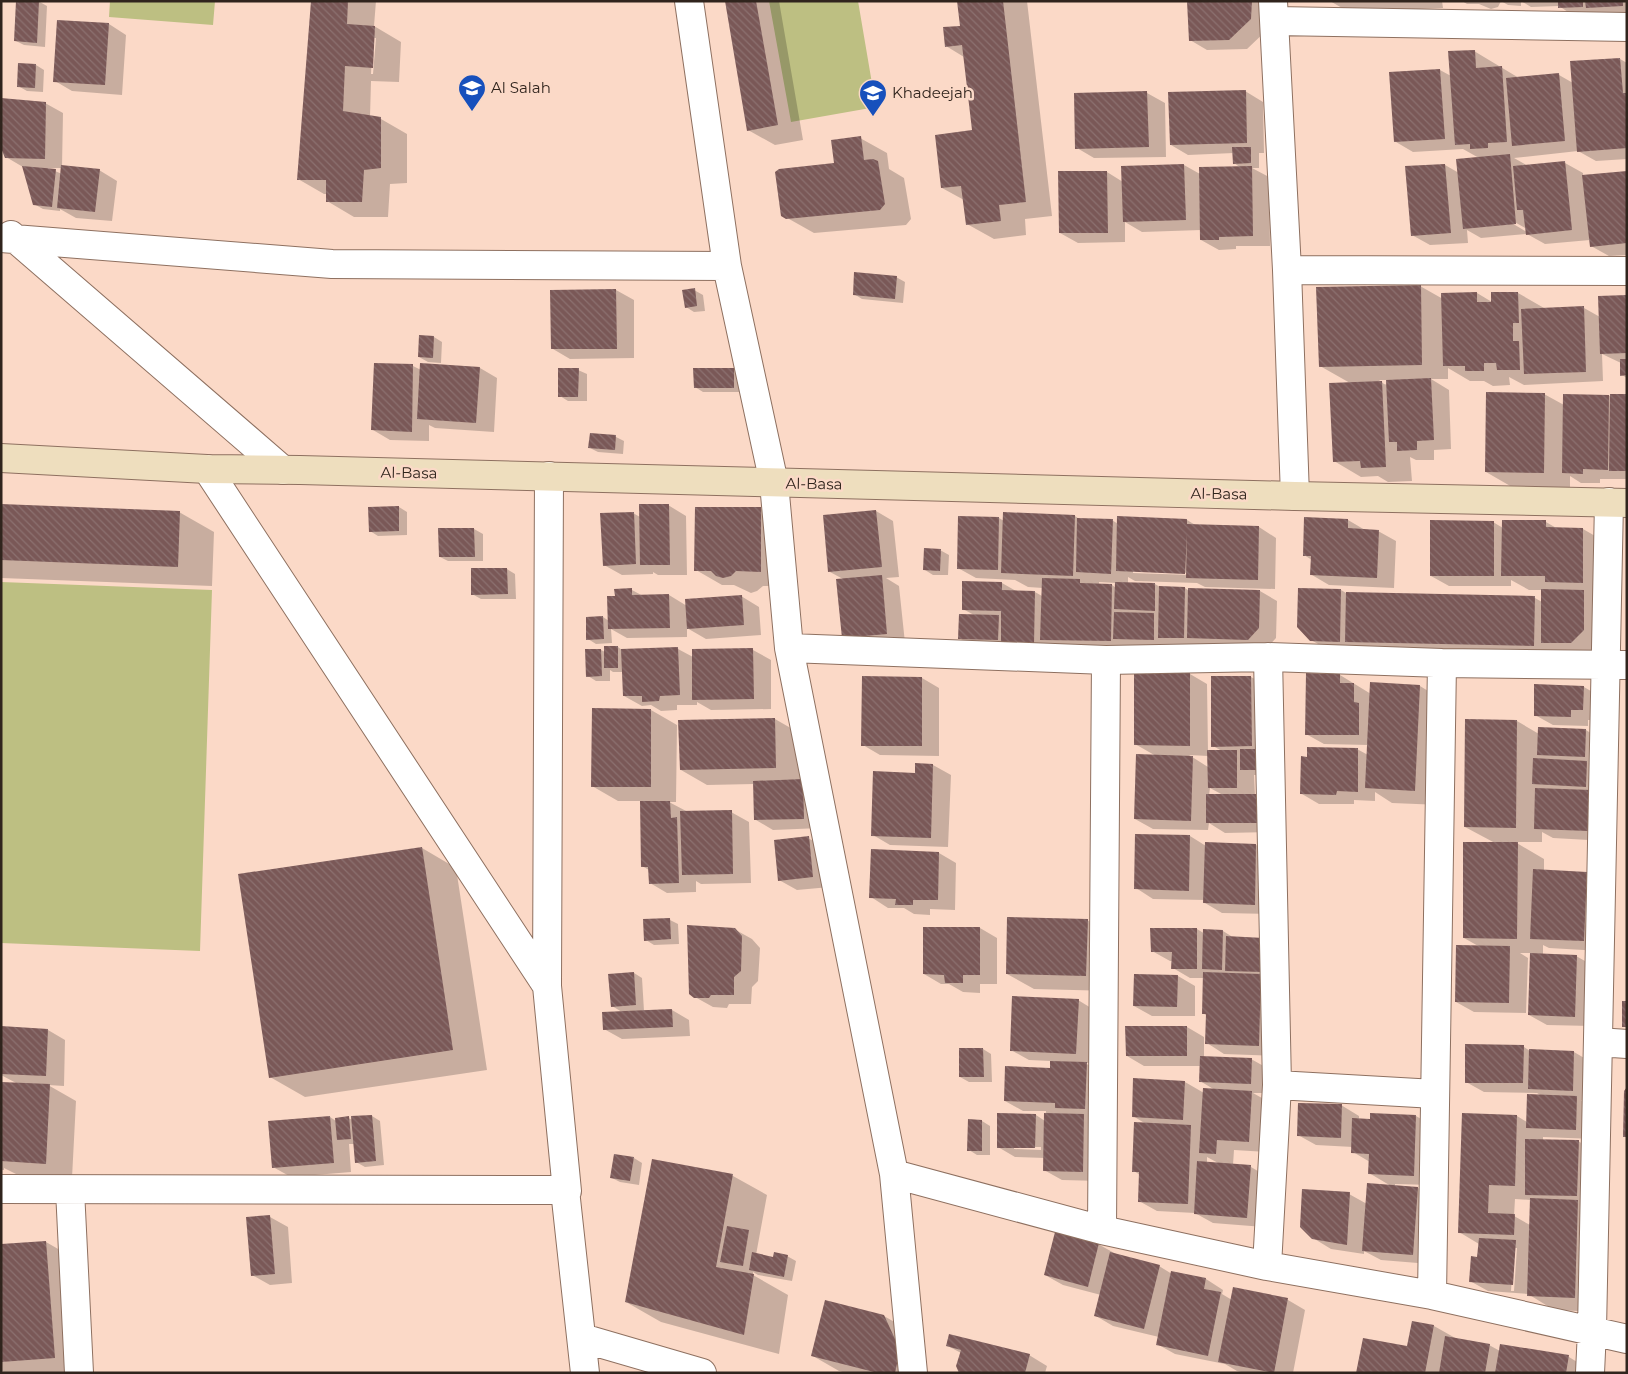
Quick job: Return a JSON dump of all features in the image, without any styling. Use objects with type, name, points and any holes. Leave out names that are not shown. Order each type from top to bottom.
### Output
[{"type":"street","points":[[688,1],[727,266],[774,483],[788,648],[894,1174],[913,1373]]},
{"type":"street","points":[[1295,496],[1287,270],[1274,11],[1627,27]]},
{"type":"street","points":[[5,232],[332,264],[727,266]]},
{"type":"street","points":[[5,232],[283,470]]},
{"type":"street","points":[[1287,270],[1627,271]]},
{"type":"street","name":"Al-Basa","points":[[1,458],[207,469],[1295,496],[1618,502]]},
{"type":"street","points":[[207,469],[547,986]]},
{"type":"street","points":[[1,1189],[567,1191],[547,986],[549,476]]},
{"type":"street","points":[[1590,1373],[1598,1042],[1617,665],[1618,502]]},
{"type":"street","points":[[788,648],[1106,660],[1268,657],[1442,663],[1617,665]]},
{"type":"street","points":[[1267,1266],[1277,1085],[1268,657]]},
{"type":"street","points":[[1102,1230],[1106,660]]},
{"type":"street","points":[[1432,1295],[1442,663]]},
{"type":"street","points":[[1598,1042],[1627,1044]]},
{"type":"street","points":[[1277,1085],[1435,1094]]},
{"type":"street","points":[[894,1174],[1102,1230],[1267,1266],[1432,1295],[1627,1339]]},
{"type":"street","points":[[70,1190],[79,1373]]},
{"type":"street","points":[[564,1190],[585,1373]]},
{"type":"street","points":[[582,1338],[702,1373]]},
{"type":"green space","points":[[110,1],[215,1],[213,25],[109,17]]},
{"type":"green space","points":[[769,1],[858,1],[876,107],[791,122]]},
{"type":"green space","points":[[1,582],[212,590],[200,951],[1,943]]},
{"type":"building","points":[[16,1],[39,1],[37,43],[14,41]]},
{"type":"building","points":[[311,1],[348,1],[347,24],[375,26],[373,68],[345,66],[343,111],[381,117],[381,168],[364,170],[362,202],[326,202],[326,180],[297,180]]},
{"type":"building","points":[[725,1],[756,1],[778,125],[747,131]]},
{"type":"building","points":[[957,1],[1003,1],[1026,202],[999,205],[1001,221],[966,225],[961,186],[941,188],[935,135],[972,130],[962,45],[945,47],[943,27],[960,26]]},
{"type":"building","points":[[1187,1],[1252,1],[1251,19],[1229,40],[1189,41]]},
{"type":"building","points":[[1558,1],[1583,1],[1583,7],[1558,8]]},
{"type":"building","points":[[1585,1],[1623,1],[1623,6],[1586,8]]},
{"type":"building","points":[[57,20],[109,23],[105,85],[53,82]]},
{"type":"building","points":[[1475,50],[1476,68],[1502,66],[1507,142],[1488,143],[1488,148],[1470,149],[1470,144],[1455,145],[1448,51]]},
{"type":"building","points":[[1620,58],[1623,93],[1627,93],[1627,148],[1577,152],[1570,61]]},
{"type":"building","points":[[18,63],[36,64],[35,88],[17,87]]},
{"type":"building","points":[[1440,69],[1445,139],[1394,142],[1389,72]]},
{"type":"building","points":[[1559,73],[1565,141],[1512,146],[1506,78]]},
{"type":"building","points":[[1246,90],[1247,143],[1170,145],[1168,92]]},
{"type":"building","points":[[1147,91],[1149,147],[1075,149],[1074,93]]},
{"type":"building","points":[[1,98],[46,102],[45,159],[5,158],[1,148]]},
{"type":"building","points":[[861,136],[864,160],[873,159],[878,161],[885,204],[880,210],[786,219],[781,216],[775,172],[779,169],[834,163],[831,140]]},
{"type":"building","points":[[1232,147],[1251,147],[1251,163],[1233,164]]},
{"type":"building","points":[[1510,154],[1516,224],[1463,229],[1456,159]]},
{"type":"building","points":[[1565,161],[1572,230],[1526,235],[1523,210],[1517,210],[1513,166]]},
{"type":"building","points":[[1184,164],[1186,220],[1123,222],[1121,166]]},
{"type":"building","points":[[1445,164],[1451,233],[1411,236],[1405,166]]},
{"type":"building","points":[[61,165],[100,169],[95,212],[57,208]]},
{"type":"building","points":[[22,166],[56,169],[52,207],[33,205]]},
{"type":"building","points":[[1252,166],[1253,236],[1219,237],[1219,240],[1200,240],[1199,167]]},
{"type":"building","points":[[1058,171],[1107,171],[1108,233],[1059,233]]},
{"type":"building","points":[[1627,171],[1627,243],[1590,247],[1582,175]]},
{"type":"building","points":[[854,272],[897,276],[895,299],[853,295]]},
{"type":"building","points":[[1421,285],[1422,365],[1319,367],[1316,287]]},
{"type":"building","points":[[695,288],[697,306],[685,308],[682,290]]},
{"type":"building","points":[[616,289],[617,349],[551,349],[550,290]]},
{"type":"building","points":[[1477,292],[1477,302],[1491,302],[1491,292],[1518,292],[1519,323],[1513,323],[1513,341],[1519,341],[1520,370],[1497,370],[1496,363],[1484,363],[1484,371],[1465,371],[1465,366],[1443,366],[1441,293]]},
{"type":"building","points":[[1627,295],[1627,353],[1600,354],[1598,296]]},
{"type":"building","points":[[1584,306],[1586,372],[1524,374],[1521,309]]},
{"type":"building","points":[[419,335],[434,336],[433,358],[418,357]]},
{"type":"building","points":[[1620,359],[1627,359],[1627,375],[1620,376]]},
{"type":"building","points":[[374,363],[413,364],[412,432],[371,430]]},
{"type":"building","points":[[420,363],[480,367],[476,423],[417,419]]},
{"type":"building","points":[[558,368],[579,368],[578,397],[558,397]]},
{"type":"building","points":[[693,368],[734,368],[734,388],[694,388]]},
{"type":"building","points":[[1431,378],[1434,440],[1417,441],[1417,450],[1397,451],[1397,442],[1389,442],[1386,380]]},
{"type":"building","points":[[1382,381],[1386,467],[1361,468],[1360,461],[1333,462],[1329,383]]},
{"type":"building","points":[[1486,392],[1545,393],[1544,473],[1485,472]]},
{"type":"building","points":[[1563,394],[1609,395],[1608,470],[1583,469],[1583,474],[1562,473]]},
{"type":"building","points":[[1610,394],[1627,394],[1627,471],[1609,471]]},
{"type":"building","points":[[590,433],[616,435],[615,450],[588,448]]},
{"type":"building","points":[[1,504],[180,511],[178,567],[1,560]]},
{"type":"building","points":[[639,504],[669,504],[670,565],[640,565]]},
{"type":"building","points":[[399,506],[399,531],[369,532],[368,507]]},
{"type":"building","points":[[695,507],[761,507],[761,572],[736,571],[731,576],[723,578],[716,576],[711,571],[694,571]]},
{"type":"building","points":[[876,510],[882,567],[828,572],[823,515]]},
{"type":"building","points":[[634,512],[636,564],[603,566],[600,513]]},
{"type":"building","points":[[1003,512],[1075,515],[1073,576],[1001,573]]},
{"type":"building","points":[[958,516],[999,517],[998,570],[957,569]]},
{"type":"building","points":[[1117,516],[1187,519],[1187,524],[1259,526],[1258,580],[1186,578],[1187,534],[1185,574],[1116,571]]},
{"type":"building","points":[[1304,517],[1348,519],[1348,528],[1379,530],[1377,578],[1310,575],[1311,556],[1303,556]]},
{"type":"building","points":[[1077,518],[1113,519],[1111,574],[1076,572]]},
{"type":"building","points":[[1430,520],[1494,521],[1494,576],[1430,576]]},
{"type":"building","points":[[1502,520],[1546,520],[1546,527],[1583,528],[1583,583],[1545,582],[1545,576],[1501,576]]},
{"type":"building","points":[[438,528],[474,528],[475,557],[439,557]]},
{"type":"building","points":[[924,548],[941,549],[940,571],[923,570]]},
{"type":"building","points":[[471,568],[507,568],[508,594],[471,595]]},
{"type":"building","points":[[882,575],[887,634],[842,638],[836,579]]},
{"type":"building","points":[[1042,578],[1080,579],[1080,583],[1112,584],[1111,641],[1040,640]]},
{"type":"building","points":[[962,581],[1002,582],[1002,590],[1035,591],[1034,644],[1001,643],[1001,611],[962,610]]},
{"type":"building","points":[[1115,582],[1155,583],[1155,611],[1114,609]]},
{"type":"building","points":[[1159,586],[1185,587],[1184,638],[1158,638]]},
{"type":"building","points":[[632,588],[632,595],[669,594],[670,628],[608,629],[607,596],[615,596],[614,589]]},
{"type":"building","points":[[1188,588],[1260,590],[1259,628],[1248,640],[1187,638]]},
{"type":"building","points":[[1298,588],[1341,589],[1340,642],[1310,641],[1297,627]]},
{"type":"building","points":[[1541,589],[1584,590],[1584,630],[1571,643],[1541,643]]},
{"type":"building","points":[[1346,592],[1535,596],[1534,646],[1345,642]]},
{"type":"building","points":[[742,595],[744,625],[687,629],[685,599]]},
{"type":"building","points":[[1114,612],[1154,613],[1154,640],[1113,639]]},
{"type":"building","points":[[959,614],[999,615],[998,640],[958,639]]},
{"type":"building","points":[[603,616],[604,639],[586,640],[586,617]]},
{"type":"building","points":[[604,646],[618,646],[618,668],[604,668]]},
{"type":"building","points":[[678,647],[680,695],[660,696],[659,701],[642,702],[642,696],[623,696],[621,649]]},
{"type":"building","points":[[753,648],[754,699],[692,700],[692,649]]},
{"type":"building","points":[[585,649],[601,649],[602,676],[586,677]]},
{"type":"building","points":[[1134,672],[1190,673],[1190,746],[1134,745]]},
{"type":"building","points":[[1306,673],[1340,674],[1340,683],[1354,683],[1354,702],[1359,703],[1359,735],[1305,735]]},
{"type":"building","points":[[862,676],[922,677],[922,746],[861,746]]},
{"type":"building","points":[[1211,676],[1251,676],[1252,746],[1211,747]]},
{"type":"building","points":[[1370,682],[1420,685],[1415,791],[1365,788]]},
{"type":"building","points":[[1534,684],[1584,686],[1583,710],[1571,710],[1571,717],[1534,716]]},
{"type":"building","points":[[592,708],[651,709],[651,787],[591,787]]},
{"type":"building","points":[[775,718],[776,768],[680,770],[678,720]]},
{"type":"building","points":[[1465,719],[1517,720],[1516,828],[1464,827]]},
{"type":"building","points":[[1538,727],[1586,729],[1585,757],[1537,755]]},
{"type":"building","points":[[1307,747],[1358,748],[1358,792],[1337,791],[1336,795],[1300,794],[1301,756],[1307,757]]},
{"type":"building","points":[[1240,749],[1267,749],[1267,770],[1240,770]]},
{"type":"building","points":[[1207,750],[1237,750],[1237,788],[1208,788]]},
{"type":"building","points":[[1136,754],[1193,756],[1191,821],[1134,819]]},
{"type":"building","points":[[1533,758],[1587,761],[1586,787],[1532,784]]},
{"type":"building","points":[[915,763],[933,764],[931,838],[871,836],[873,771],[915,773]]},
{"type":"building","points":[[803,779],[804,819],[754,820],[753,781]]},
{"type":"building","points":[[1535,788],[1591,790],[1589,831],[1534,829]]},
{"type":"building","points":[[1206,794],[1260,794],[1261,823],[1206,823]]},
{"type":"building","points":[[640,801],[670,801],[671,818],[677,817],[679,883],[649,884],[648,867],[641,867]]},
{"type":"building","points":[[732,810],[733,874],[682,875],[680,811]]},
{"type":"building","points":[[1135,834],[1190,835],[1189,891],[1134,889]]},
{"type":"building","points":[[809,836],[813,877],[778,881],[774,840]]},
{"type":"building","points":[[1205,842],[1256,844],[1255,905],[1203,903]]},
{"type":"building","points":[[1463,842],[1518,842],[1517,939],[1463,938]]},
{"type":"building","points":[[422,847],[453,1050],[269,1078],[238,874]]},
{"type":"building","points":[[871,849],[939,852],[938,900],[913,900],[913,905],[895,905],[896,899],[869,898]]},
{"type":"building","points":[[1533,869],[1587,872],[1584,941],[1530,939]]},
{"type":"building","points":[[1007,917],[1088,919],[1086,976],[1006,974]]},
{"type":"building","points":[[670,918],[671,939],[644,941],[643,919]]},
{"type":"building","points":[[687,925],[735,928],[742,936],[741,971],[734,977],[734,995],[711,995],[709,998],[694,998],[689,994]]},
{"type":"building","points":[[923,927],[980,927],[980,975],[963,975],[963,983],[945,983],[944,975],[923,974]]},
{"type":"building","points":[[1150,928],[1197,928],[1197,969],[1171,969],[1172,952],[1151,952]]},
{"type":"building","points":[[1203,929],[1223,930],[1222,970],[1202,969]]},
{"type":"building","points":[[1226,936],[1264,938],[1263,972],[1225,971]]},
{"type":"building","points":[[1456,945],[1510,946],[1509,1003],[1455,1002]]},
{"type":"building","points":[[1530,953],[1577,955],[1575,1017],[1528,1015]]},
{"type":"building","points":[[634,972],[636,1005],[611,1007],[608,974]]},
{"type":"building","points":[[1203,972],[1261,974],[1259,1046],[1205,1044],[1206,1014],[1202,1014]]},
{"type":"building","points":[[1134,974],[1178,975],[1177,1007],[1133,1006]]},
{"type":"building","points":[[1012,996],[1079,999],[1076,1054],[1010,1051]]},
{"type":"building","points":[[1622,1001],[1627,1001],[1627,1027],[1622,1027]]},
{"type":"building","points":[[672,1009],[673,1027],[603,1030],[602,1012]]},
{"type":"building","points":[[1,1026],[48,1029],[46,1076],[1,1074]]},
{"type":"building","points":[[1125,1026],[1187,1026],[1187,1056],[1126,1056]]},
{"type":"building","points":[[1465,1044],[1524,1045],[1523,1083],[1465,1083]]},
{"type":"building","points":[[959,1048],[983,1048],[984,1077],[959,1077]]},
{"type":"building","points":[[1529,1049],[1574,1051],[1573,1091],[1528,1089]]},
{"type":"building","points":[[1200,1056],[1252,1058],[1251,1084],[1199,1082]]},
{"type":"building","points":[[1050,1061],[1087,1062],[1085,1109],[1055,1108],[1055,1103],[1004,1101],[1005,1066],[1050,1068]]},
{"type":"building","points":[[1133,1078],[1185,1081],[1183,1120],[1132,1117]]},
{"type":"building","points":[[1,1082],[50,1084],[46,1164],[1,1161]]},
{"type":"building","points":[[1627,1087],[1627,1137],[1623,1137],[1624,1091]]},
{"type":"building","points":[[1203,1088],[1252,1091],[1249,1142],[1217,1140],[1216,1154],[1199,1153]]},
{"type":"building","points":[[1527,1094],[1577,1096],[1576,1130],[1526,1128]]},
{"type":"building","points":[[1298,1103],[1342,1104],[1341,1138],[1297,1136]]},
{"type":"building","points":[[997,1113],[1036,1114],[1035,1148],[997,1148]]},
{"type":"building","points":[[1044,1113],[1084,1114],[1083,1172],[1043,1171]]},
{"type":"building","points":[[1370,1113],[1416,1115],[1414,1176],[1368,1174],[1369,1154],[1351,1153],[1352,1118],[1370,1119]]},
{"type":"building","points":[[1462,1113],[1517,1115],[1515,1186],[1489,1185],[1488,1213],[1515,1214],[1514,1235],[1458,1233]]},
{"type":"building","points":[[372,1115],[376,1161],[355,1163],[351,1116]]},
{"type":"building","points":[[330,1116],[334,1163],[272,1168],[268,1121]]},
{"type":"building","points":[[349,1116],[351,1139],[337,1140],[335,1118]]},
{"type":"building","points":[[968,1119],[982,1120],[982,1151],[967,1151]]},
{"type":"building","points":[[1134,1122],[1191,1125],[1188,1204],[1138,1202],[1139,1172],[1132,1172]]},
{"type":"building","points":[[1525,1139],[1579,1140],[1577,1196],[1525,1195]]},
{"type":"building","points":[[614,1154],[634,1157],[630,1181],[610,1178]]},
{"type":"building","points":[[652,1159],[733,1174],[716,1267],[754,1274],[744,1335],[625,1302]]},
{"type":"building","points":[[1197,1161],[1251,1165],[1247,1218],[1194,1214]]},
{"type":"building","points":[[1367,1183],[1418,1187],[1413,1255],[1362,1251]]},
{"type":"building","points":[[1302,1189],[1350,1192],[1347,1245],[1312,1239],[1300,1227]]},
{"type":"building","points":[[1530,1198],[1578,1200],[1575,1298],[1527,1296]]},
{"type":"building","points":[[270,1215],[275,1274],[251,1276],[246,1217]]},
{"type":"building","points":[[727,1226],[749,1230],[743,1266],[720,1262]]},
{"type":"building","points":[[1055,1232],[1099,1243],[1088,1287],[1044,1275]]},
{"type":"building","points":[[1479,1238],[1516,1240],[1513,1285],[1469,1282],[1471,1256],[1477,1257]]},
{"type":"building","points":[[46,1241],[55,1358],[1,1362],[1,1244]]},
{"type":"building","points":[[752,1252],[773,1257],[774,1252],[788,1255],[784,1277],[749,1270]]},
{"type":"building","points":[[1110,1252],[1160,1265],[1144,1329],[1094,1316]]},
{"type":"building","points":[[1171,1271],[1206,1278],[1204,1289],[1221,1292],[1208,1356],[1156,1345]]},
{"type":"building","points":[[1233,1287],[1288,1298],[1274,1373],[1218,1362]]},
{"type":"building","points":[[825,1300],[884,1315],[900,1350],[895,1373],[878,1373],[811,1356]]},
{"type":"building","points":[[1412,1321],[1434,1325],[1425,1373],[1356,1373],[1363,1338],[1407,1346]]},
{"type":"building","points":[[949,1334],[1030,1354],[1025,1373],[959,1373],[956,1366],[961,1350],[946,1346]]},
{"type":"building","points":[[1445,1336],[1490,1344],[1485,1373],[1439,1373]]},
{"type":"building","points":[[1500,1344],[1569,1355],[1566,1373],[1495,1373]]},
{"type":"place","name":"Al Salah","points":[[472,112]]},
{"type":"place","name":"Khadeejah","points":[[873,117]]}]
